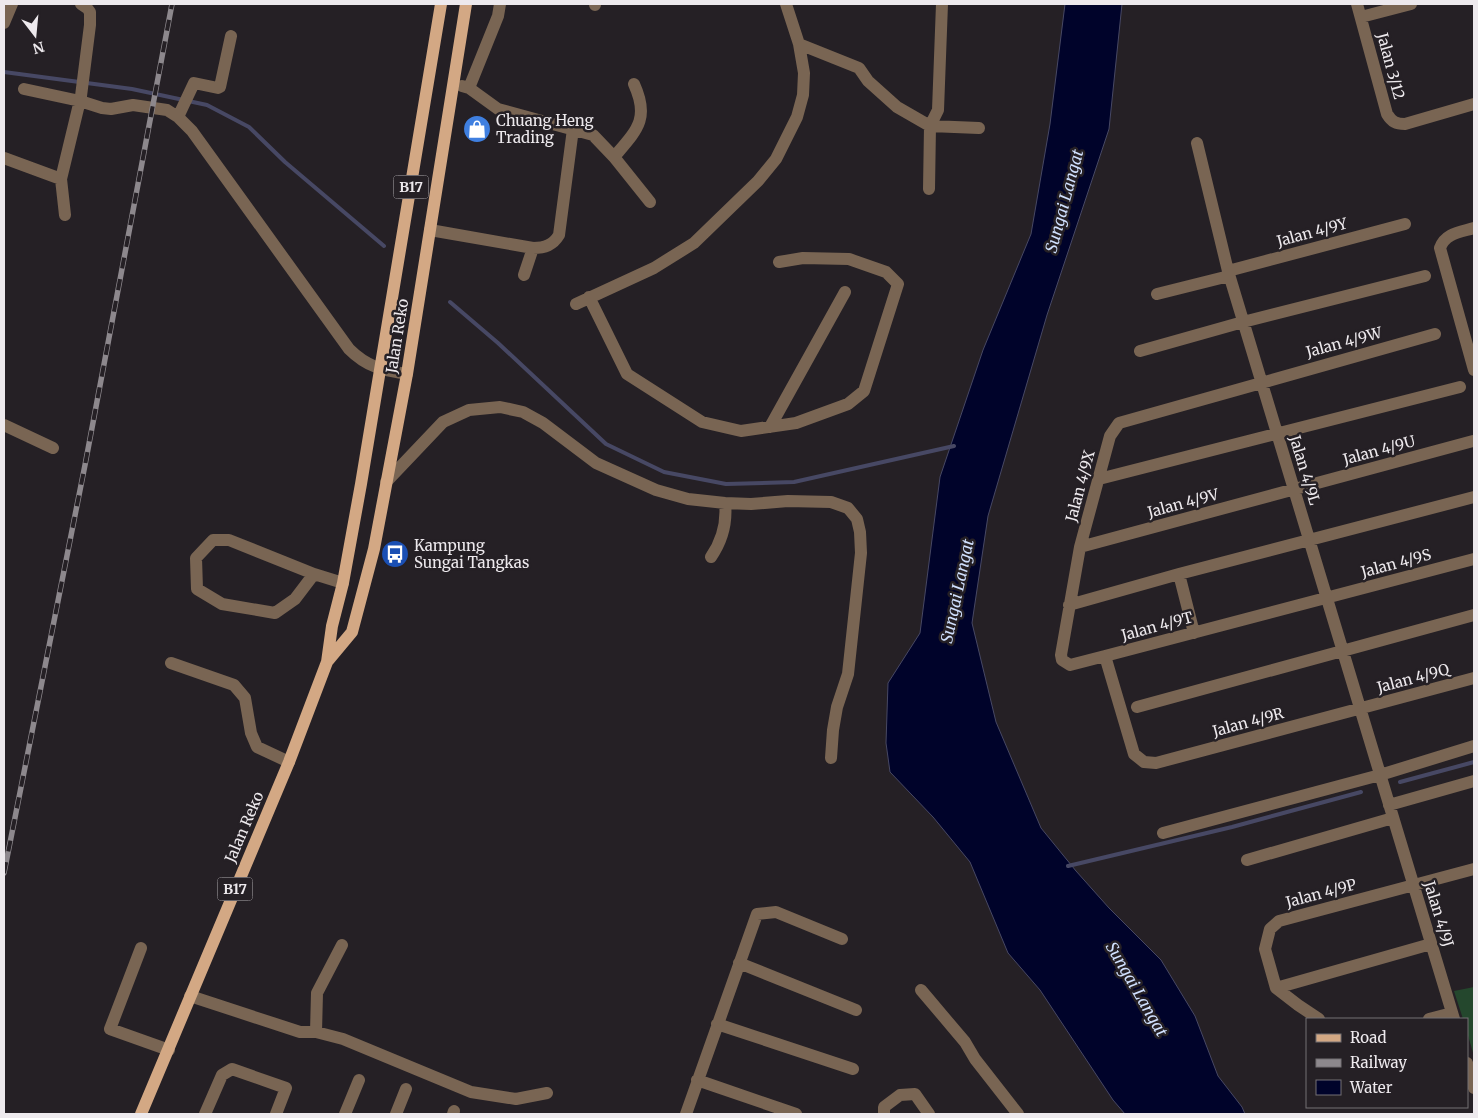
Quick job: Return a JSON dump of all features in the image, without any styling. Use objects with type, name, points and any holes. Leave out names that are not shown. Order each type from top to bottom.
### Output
[{"type":"main road","name":"Jalan Reko","points":[[141,1114],[289,762],[327,662],[332,626],[343,583],[381,370],[441,4]]},
{"type":"main road","name":"Jalan Reko","points":[[327,662],[352,632],[374,549],[407,374],[466,4]]},
{"type":"street","points":[[4,23],[12,4]]},
{"type":"street","points":[[469,88],[498,16],[500,4]]},
{"type":"street","points":[[576,304],[589,296],[654,268],[694,243],[758,181],[776,159],[797,118],[803,95],[804,73],[799,44],[786,4]]},
{"type":"street","points":[[929,189],[930,126],[938,110],[942,4]]},
{"type":"street","name":"Jalan 3/12","points":[[1357,4],[1387,114],[1392,121],[1398,124],[1405,124],[1474,104]]},
{"type":"street","points":[[1361,17],[1411,4]]},
{"type":"street","points":[[65,215],[62,179],[85,68],[90,25],[90,12],[87,5]]},
{"type":"street","points":[[181,112],[195,82],[220,87],[231,36]]},
{"type":"street","points":[[799,44],[859,68],[868,81],[897,107],[930,126],[979,128]]},
{"type":"street","points":[[453,83],[469,88],[498,109],[593,136],[614,157],[650,202]]},
{"type":"street","points":[[614,157],[640,123],[641,100],[634,84]]},
{"type":"street","points":[[24,89],[80,99],[102,108],[112,109],[133,105],[181,112]]},
{"type":"street","points":[[181,112],[192,131],[349,349],[367,364],[381,370],[407,374]]},
{"type":"street","points":[[430,230],[533,248],[544,248],[550,244],[559,235],[573,129]]},
{"type":"street","name":"Jalan 4/9L","points":[[1197,143],[1228,273],[1393,818]]},
{"type":"street","points":[[4,158],[62,179]]},
{"type":"street","name":"Jalan 4/9Y","points":[[1157,294],[1405,224]]},
{"type":"street","points":[[1474,228],[1449,236],[1442,241],[1440,248],[1474,370]]},
{"type":"street","points":[[524,275],[533,248]]},
{"type":"street","points":[[589,296],[627,374],[702,422],[741,431],[796,423],[848,404],[864,391],[898,284],[886,272],[849,259],[804,258],[779,262]]},
{"type":"street","points":[[1140,351],[1243,322],[1425,276]]},
{"type":"street","points":[[770,427],[845,292]]},
{"type":"street","name":"Jalan 4/9W","points":[[1261,382],[1435,334]]},
{"type":"street","name":"Jalan 4/9X","points":[[1105,656],[1070,665],[1062,660],[1061,655],[1068,605],[1080,547],[1110,436],[1119,423],[1261,382]]},
{"type":"street","points":[[1099,479],[1460,386]]},
{"type":"street","points":[[386,482],[443,422],[469,410],[500,407],[523,412],[543,423],[596,463],[656,490],[688,499],[726,503],[831,502],[848,508],[857,519],[861,553],[848,674],[837,707],[831,758]]},
{"type":"street","points":[[4,425],[53,448]]},
{"type":"street","name":"Jalan 4/9U","points":[[1294,491],[1473,442]]},
{"type":"street","name":"Jalan 4/9V","points":[[1080,547],[1294,491]]},
{"type":"street","points":[[1068,605],[1474,497]]},
{"type":"street","points":[[712,556],[723,533],[727,516],[726,503]]},
{"type":"street","points":[[314,574],[295,599],[275,613],[222,604],[198,590],[196,558],[213,540],[229,540],[314,574],[343,583]]},
{"type":"street","name":"Jalan 4/9S","points":[[1327,598],[1474,559]]},
{"type":"street","points":[[1179,574],[1194,633]]},
{"type":"street","name":"Jalan 4/9T","points":[[1144,762],[1134,754],[1105,656],[1327,598]]},
{"type":"street","points":[[1137,707],[1474,615]]},
{"type":"street","points":[[171,663],[234,685],[244,698],[251,733],[257,747],[289,762]]},
{"type":"street","name":"Jalan 4/9Q","points":[[1360,709],[1474,678]]},
{"type":"street","name":"Jalan 4/9R","points":[[1144,762],[1156,763],[1360,709]]},
{"type":"street","points":[[1163,833],[1380,774],[1474,746]]},
{"type":"street","points":[[1389,805],[1474,781]]},
{"type":"street","points":[[1247,860],[1393,818]]},
{"type":"street","name":"Jalan 4/9J","points":[[1393,818],[1453,1016]]},
{"type":"street","name":"Jalan 4/9P","points":[[1276,988],[1265,949],[1270,929],[1279,921],[1474,869]]},
{"type":"street","points":[[686,1114],[758,914],[776,912],[842,939]]},
{"type":"street","points":[[1276,988],[1431,944]]},
{"type":"street","points":[[316,1032],[318,992],[342,945]]},
{"type":"street","points":[[141,948],[110,1029],[169,1050]]},
{"type":"street","points":[[739,963],[856,1010]]},
{"type":"street","points":[[1276,988],[1318,1018]]},
{"type":"street","points":[[921,990],[965,1042],[975,1059],[1018,1114]]},
{"type":"street","points":[[190,996],[300,1032],[316,1032],[343,1039],[471,1092],[516,1100],[547,1093]]},
{"type":"street","points":[[1437,1018],[1453,1016]]},
{"type":"street","points":[[717,1024],[853,1069]]},
{"type":"street","points":[[205,1114],[222,1075],[232,1069],[286,1088],[276,1114]]},
{"type":"street","points":[[1468,1071],[1474,1088]]},
{"type":"street","points":[[345,1114],[359,1080]]},
{"type":"street","points":[[698,1080],[796,1114]]},
{"type":"street","points":[[396,1114],[406,1089]]},
{"type":"street","points":[[884,1114],[884,1107],[900,1095],[915,1094],[929,1114]]},
{"type":"green space","points":[[1474,987],[1474,1056],[1468,1035],[1468,1018],[1463,1018],[1454,991]]},
{"type":"water","name":"Sungai Langat","points":[[1065,4],[1122,4],[1109,129],[1047,315],[988,516],[972,623],[996,722],[1041,828],[1109,908],[1161,960],[1195,1016],[1218,1076],[1242,1107],[1245,1114],[1125,1114],[1113,1100],[1040,990],[1008,953],[970,862],[933,817],[890,772],[886,743],[888,683],[920,633],[940,477],[983,350],[1031,234],[1050,124]]},
{"type":"waterway","points":[[4,72],[132,89],[207,105],[249,127],[285,162],[384,246]]},
{"type":"waterway","points":[[450,302],[498,343],[606,444],[664,472],[726,484],[794,482],[954,446]]},
{"type":"waterway","points":[[1400,782],[1474,762]]},
{"type":"waterway","points":[[1068,866],[1232,827],[1361,792]]},
{"type":"railway","points":[[4,873],[85,465],[172,4]]},
{"type":"place","name":"Chuang Heng Trading","points":[[477,129]]},
{"type":"place","name":"Kampung Sungai Tangkas","points":[[395,554]]}]
